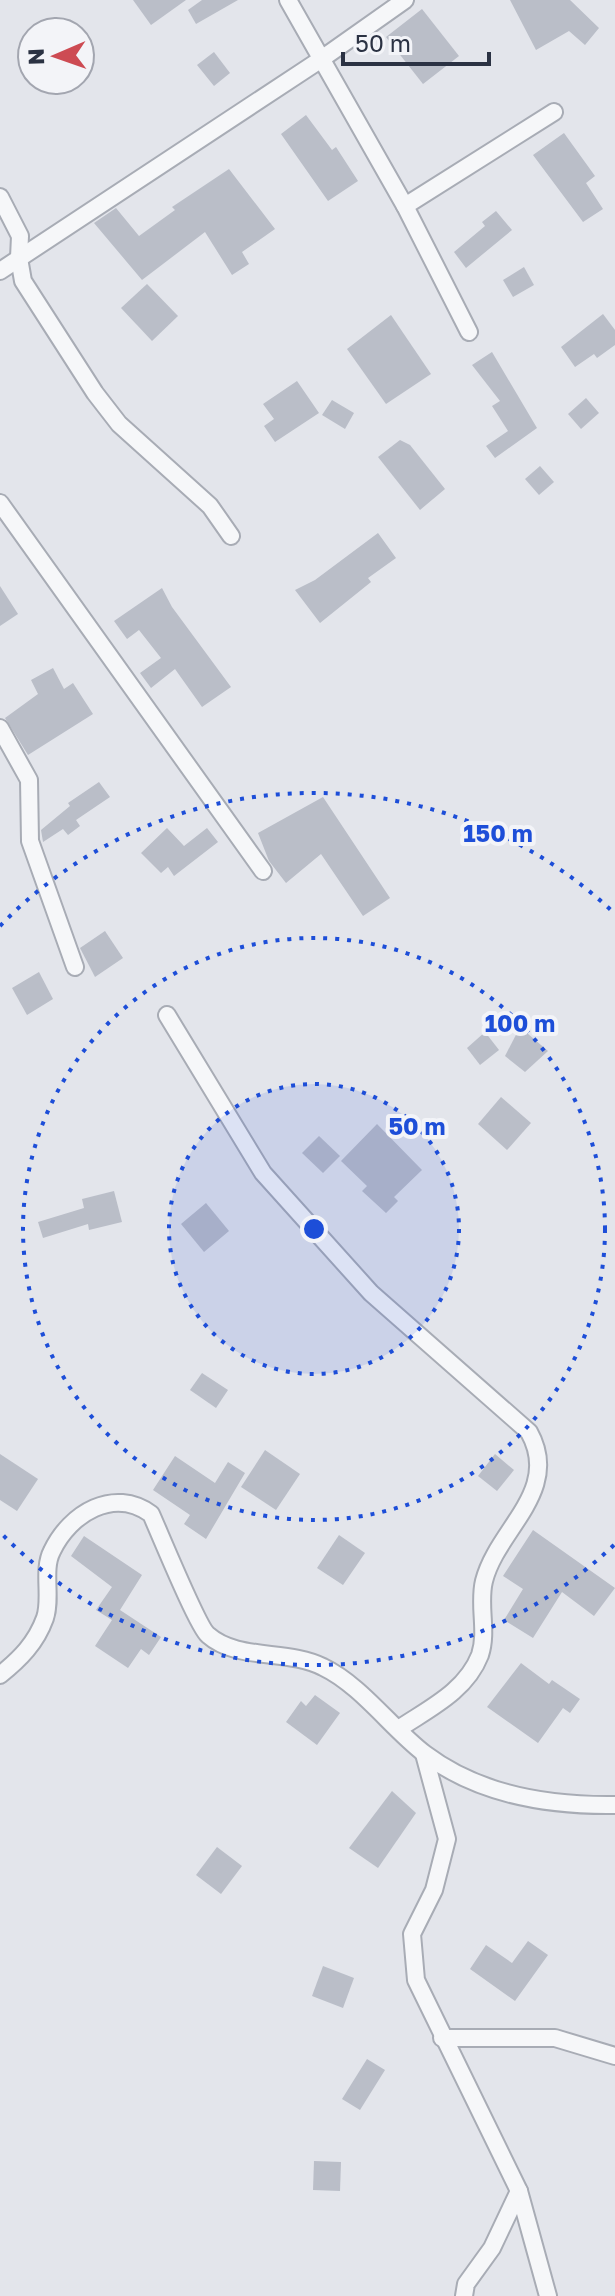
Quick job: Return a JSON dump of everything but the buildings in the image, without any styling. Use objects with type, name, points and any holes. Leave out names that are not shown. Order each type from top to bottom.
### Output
[{"type":"street","points":[[288,0],[405,206],[469,332]]},
{"type":"street","points":[[0,271],[320,60],[405,0]]},
{"type":"street","points":[[405,206],[554,112]]},
{"type":"street","points":[[0,197],[20,236],[19,258],[23,281],[95,393],[119,424],[195,491],[231,536]]},
{"type":"street","points":[[0,503],[263,871]]},
{"type":"street","points":[[0,728],[29,780],[30,841],[75,967]]},
{"type":"street","points":[[167,1015],[263,1173],[371,1293],[529,1432],[541,1459],[527,1509],[491,1555],[483,1586],[480,1654],[458,1690],[400,1728]]},
{"type":"street","points":[[0,1675],[25,1656],[46,1617],[50,1552],[78,1514],[111,1502],[137,1504],[151,1514],[205,1634],[227,1648],[286,1654],[325,1667],[400,1728],[424,1754],[486,1789],[576,1805],[615,1805]]},
{"type":"street","points":[[424,1754],[447,1839],[434,1890],[412,1934],[416,1980],[519,2191],[548,2296]]},
{"type":"street","points":[[442,2038],[555,2038],[615,2056]]},
{"type":"street","points":[[464,2296],[466,2284],[492,2248],[519,2191]]}]
